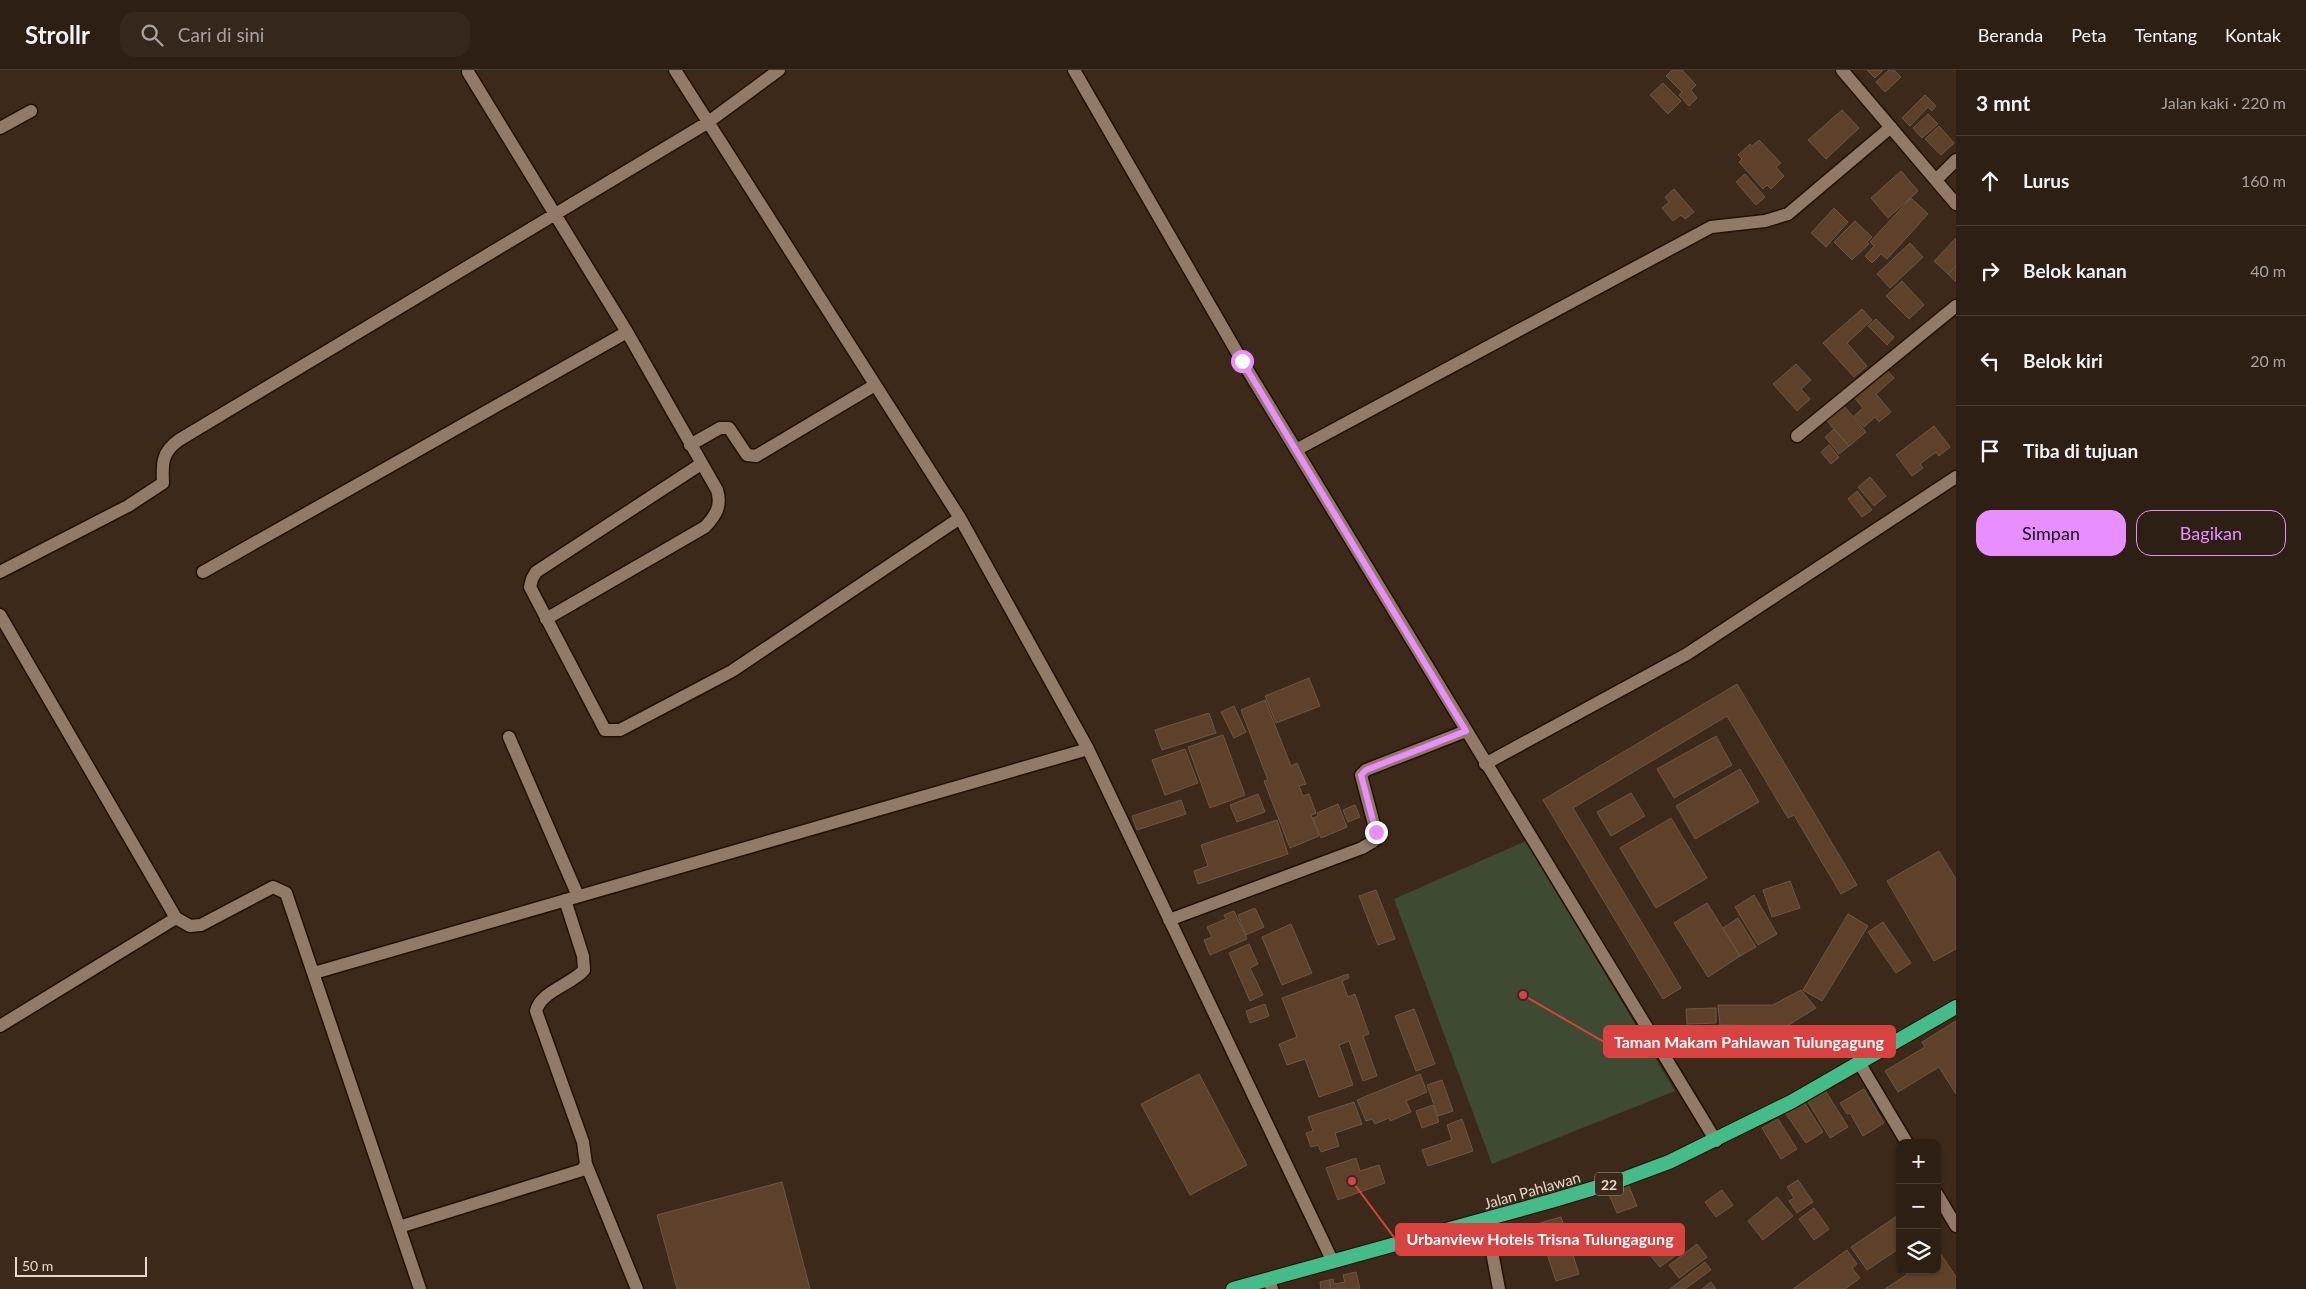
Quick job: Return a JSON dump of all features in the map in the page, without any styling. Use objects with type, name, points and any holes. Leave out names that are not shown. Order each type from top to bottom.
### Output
[{"type":"highway","name":"Jalan Pahlawan","points":[[1233,1289],[1270,1284],[1332,1260],[1486,1220],[1618,1181],[1669,1162],[1716,1141],[1860,1064],[1956,1007]]},
{"type":"street","points":[[675,70],[960,518],[1088,749],[1332,1260]]},
{"type":"street","points":[[0,572],[128,506],[163,483],[162,459],[169,448],[180,440],[708,123],[779,70]]},
{"type":"street","points":[[1074,70],[1237,352],[1485,764],[1716,1141]]},
{"type":"street","points":[[1842,70],[1956,204]]},
{"type":"street","points":[[468,72],[627,332],[717,490],[720,500],[718,509],[705,527],[546,619]]},
{"type":"street","points":[[0,128],[31,111]]},
{"type":"street","points":[[1296,450],[1711,227],[1765,221],[1788,214],[1890,127]]},
{"type":"street","points":[[1936,180],[1956,160]]},
{"type":"street","points":[[1797,436],[1956,306]]},
{"type":"street","points":[[203,572],[627,332]]},
{"type":"street","points":[[690,445],[720,428],[729,428],[747,455],[756,456],[875,385]]},
{"type":"street","points":[[701,464],[536,572],[532,579],[530,587],[546,619],[601,726],[609,731],[620,730],[732,671],[960,518]]},
{"type":"street","points":[[1485,764],[1687,654],[1956,477]]},
{"type":"street","points":[[0,615],[176,918],[190,926],[201,925],[273,887],[278,888],[288,898],[420,1289]]},
{"type":"street","points":[[1169,920],[1362,848],[1374,841],[1376,832],[1361,775],[1366,770],[1466,731]]},
{"type":"street","points":[[509,737],[578,896]]},
{"type":"street","points":[[314,973],[1088,749]]},
{"type":"street","points":[[565,900],[583,956],[584,970],[577,978],[551,992],[538,1004],[536,1011],[583,1142],[586,1164],[637,1289]]},
{"type":"street","points":[[0,1026],[176,918]]},
{"type":"street","points":[[1860,1064],[1905,1139]]},
{"type":"street","points":[[399,1227],[582,1170],[586,1164]]},
{"type":"street","points":[[1941,1201],[1956,1226]]},
{"type":"street","points":[[1486,1220],[1499,1289]]},
{"type":"green space","points":[[1526,841],[1675,1091],[1492,1164],[1394,899]]},
{"type":"building","points":[[1672,70],[1682,70],[1696,85],[1691,90],[1697,98],[1689,106],[1679,95],[1682,92],[1666,76]]},
{"type":"building","points":[[1867,70],[1883,70],[1875,78]]},
{"type":"building","points":[[1889,70],[1894,70],[1901,77],[1885,92],[1876,82]]},
{"type":"building","points":[[1663,83],[1681,101],[1668,114],[1650,95]]},
{"type":"building","points":[[1925,95],[1936,106],[1932,111],[1928,107],[1910,126],[1902,118]]},
{"type":"building","points":[[1842,110],[1859,128],[1826,159],[1808,140]]},
{"type":"building","points":[[1928,114],[1938,124],[1922,138],[1913,128]]},
{"type":"building","points":[[1939,126],[1954,143],[1941,155],[1925,139]]},
{"type":"building","points":[[1759,140],[1781,163],[1776,167],[1784,176],[1771,189],[1767,185],[1763,189],[1739,162],[1742,159],[1738,155],[1750,144],[1752,146]]},
{"type":"building","points":[[1901,171],[1918,191],[1888,218],[1871,198]]},
{"type":"building","points":[[1745,174],[1765,197],[1756,205],[1736,182]]},
{"type":"building","points":[[1674,189],[1694,212],[1685,219],[1681,215],[1673,221],[1662,208],[1669,202],[1665,197]]},
{"type":"building","points":[[1911,198],[1928,214],[1887,259],[1881,254],[1872,263],[1865,256],[1874,246],[1870,242]]},
{"type":"building","points":[[1834,208],[1848,222],[1826,247],[1811,233]]},
{"type":"building","points":[[1855,221],[1872,237],[1867,242],[1869,244],[1852,260],[1834,242]]},
{"type":"building","points":[[1956,238],[1956,266],[1948,274],[1934,261]]},
{"type":"building","points":[[1910,243],[1923,257],[1890,288],[1877,274]]},
{"type":"building","points":[[1956,266],[1956,282],[1948,274]]},
{"type":"building","points":[[1902,281],[1924,305],[1909,319],[1886,296]]},
{"type":"building","points":[[1862,309],[1872,320],[1847,343],[1867,366],[1854,377],[1823,343]]},
{"type":"building","points":[[1876,319],[1894,337],[1887,345],[1868,326]]},
{"type":"building","points":[[1796,364],[1811,380],[1801,389],[1810,399],[1797,411],[1773,384]]},
{"type":"building","points":[[1884,367],[1894,378],[1876,394],[1891,412],[1879,422],[1875,417],[1864,427],[1854,416],[1863,408],[1852,395]]},
{"type":"building","points":[[1844,406],[1866,432],[1849,446],[1827,421]]},
{"type":"building","points":[[1934,426],[1950,447],[1939,456],[1936,452],[1920,464],[1923,468],[1912,476],[1896,455]]},
{"type":"building","points":[[1834,429],[1849,446],[1839,454],[1825,437]]},
{"type":"building","points":[[1829,445],[1839,457],[1831,464],[1821,452]]},
{"type":"building","points":[[1870,477],[1886,496],[1874,506],[1858,487]]},
{"type":"building","points":[[1857,491],[1872,510],[1862,517],[1848,499]]},
{"type":"building","points":[[1309,678],[1320,706],[1276,723],[1265,696]]},
{"type":"building","points":[[1737,684],[1857,885],[1841,894],[1794,815],[1788,818],[1727,716],[1573,808],[1681,988],[1663,999],[1543,800]]},
{"type":"building","points":[[1265,700],[1291,766],[1297,763],[1306,784],[1299,786],[1303,796],[1309,794],[1316,813],[1311,815],[1319,836],[1290,848],[1264,781],[1268,780],[1241,710]]},
{"type":"building","points":[[1234,706],[1246,732],[1234,738],[1221,712]]},
{"type":"building","points":[[1209,713],[1216,733],[1162,750],[1155,730]]},
{"type":"building","points":[[1223,735],[1245,795],[1210,808],[1188,747]]},
{"type":"building","points":[[1716,736],[1732,765],[1674,798],[1657,769]]},
{"type":"building","points":[[1185,749],[1198,783],[1165,795],[1152,760]]},
{"type":"building","points":[[1740,769],[1759,802],[1695,839],[1676,806]]},
{"type":"building","points":[[1631,793],[1645,816],[1611,836],[1597,812]]},
{"type":"building","points":[[1258,794],[1265,812],[1237,822],[1230,805]]},
{"type":"building","points":[[1181,800],[1186,814],[1137,830],[1132,816]]},
{"type":"building","points":[[1338,804],[1347,827],[1321,838],[1313,818],[1318,816],[1317,813]]},
{"type":"building","points":[[1355,805],[1360,817],[1348,822],[1343,810]]},
{"type":"building","points":[[1671,818],[1707,878],[1656,908],[1620,848]]},
{"type":"building","points":[[1277,820],[1288,854],[1198,884],[1194,871],[1208,866],[1201,845]]},
{"type":"building","points":[[1939,851],[1956,879],[1956,949],[1934,961],[1887,881]]},
{"type":"building","points":[[1790,881],[1800,908],[1772,917],[1763,890]]},
{"type":"building","points":[[1376,890],[1395,939],[1378,945],[1359,896]]},
{"type":"building","points":[[1754,895],[1777,934],[1758,945],[1735,907]]},
{"type":"building","points":[[1707,903],[1740,956],[1708,977],[1674,923]]},
{"type":"building","points":[[1255,908],[1264,927],[1246,935],[1238,915]]},
{"type":"building","points":[[1234,911],[1247,939],[1210,955],[1204,940],[1212,937],[1207,927],[1226,919],[1224,915]]},
{"type":"building","points":[[1848,914],[1868,926],[1822,1001],[1803,990]]},
{"type":"building","points":[[1738,918],[1756,947],[1740,956],[1723,928]]},
{"type":"building","points":[[1883,922],[1911,963],[1896,973],[1868,932]]},
{"type":"building","points":[[1291,924],[1312,973],[1282,985],[1262,937]]},
{"type":"building","points":[[1249,944],[1258,964],[1250,968],[1263,995],[1250,1001],[1229,953]]},
{"type":"building","points":[[1348,974],[1349,978],[1342,981],[1348,997],[1355,994],[1369,1034],[1363,1036],[1377,1076],[1363,1081],[1349,1041],[1339,1045],[1353,1085],[1319,1097],[1305,1059],[1287,1065],[1279,1044],[1297,1037],[1282,998]]},
{"type":"building","points":[[1801,990],[1816,1008],[1787,1026],[1720,1025],[1718,1005],[1773,1005]]},
{"type":"building","points":[[1265,1004],[1269,1016],[1250,1023],[1246,1011]]},
{"type":"building","points":[[1716,1008],[1716,1023],[1687,1024],[1686,1009]]},
{"type":"building","points":[[1414,1009],[1435,1064],[1416,1071],[1395,1016]]},
{"type":"building","points":[[1956,1021],[1956,1094],[1939,1067],[1898,1092],[1885,1071],[1925,1047],[1922,1042]]},
{"type":"building","points":[[1199,1074],[1247,1165],[1190,1195],[1141,1104]]},
{"type":"building","points":[[1420,1074],[1427,1092],[1406,1101],[1411,1112],[1390,1121],[1389,1118],[1375,1124],[1372,1119],[1366,1121],[1357,1100]]},
{"type":"building","points":[[1442,1080],[1453,1111],[1438,1116],[1427,1085]]},
{"type":"building","points":[[1864,1089],[1884,1123],[1863,1136],[1850,1113],[1847,1114],[1840,1103]]},
{"type":"building","points":[[1825,1090],[1848,1127],[1830,1138],[1805,1097],[1811,1094],[1813,1097]]},
{"type":"building","points":[[1802,1099],[1823,1132],[1806,1143],[1784,1111]]},
{"type":"building","points":[[1354,1102],[1362,1124],[1335,1133],[1339,1146],[1321,1152],[1318,1145],[1311,1147],[1306,1133],[1313,1131],[1308,1117]]},
{"type":"building","points":[[1433,1105],[1439,1122],[1422,1128],[1416,1111]]},
{"type":"building","points":[[1462,1119],[1473,1151],[1428,1166],[1422,1150],[1452,1140],[1447,1125]]},
{"type":"building","points":[[1778,1119],[1797,1149],[1781,1159],[1762,1128]]},
{"type":"building","points":[[1356,1158],[1360,1171],[1379,1165],[1385,1183],[1338,1200],[1326,1168]]},
{"type":"building","points":[[1798,1180],[1813,1202],[1797,1213],[1789,1201],[1794,1198],[1787,1187]]},
{"type":"building","points":[[782,1182],[810,1289],[677,1289],[657,1215]]},
{"type":"building","points":[[1628,1184],[1637,1206],[1617,1213],[1608,1192]]},
{"type":"building","points":[[1722,1190],[1733,1205],[1716,1217],[1705,1202]]},
{"type":"building","points":[[1777,1197],[1793,1216],[1763,1240],[1748,1221]]},
{"type":"building","points":[[1814,1208],[1829,1229],[1814,1240],[1799,1219]]},
{"type":"building","points":[[1561,1217],[1579,1274],[1556,1281],[1537,1224]]},
{"type":"building","points":[[1896,1217],[1896,1251],[1867,1270],[1851,1247]]},
{"type":"building","points":[[1669,1239],[1679,1253],[1660,1267],[1649,1254]]},
{"type":"building","points":[[1697,1244],[1707,1257],[1679,1278],[1669,1265]]},
{"type":"building","points":[[1847,1250],[1857,1264],[1852,1268],[1860,1278],[1845,1289],[1793,1289]]},
{"type":"building","points":[[1941,1254],[1956,1277],[1956,1289],[1885,1289],[1908,1274],[1941,1274]]},
{"type":"building","points":[[1705,1262],[1711,1270],[1685,1289],[1670,1289]]},
{"type":"building","points":[[1356,1272],[1360,1289],[1331,1289],[1329,1280],[1333,1279],[1334,1284],[1345,1282],[1343,1275]]},
{"type":"building","points":[[1329,1280],[1331,1289],[1321,1289],[1320,1282]]},
{"type":"building","points":[[1711,1282],[1716,1289],[1702,1289]]},
{"type":"place","name":"Taman Makam Pahlawan Tulungagung","points":[[1523,995]]},
{"type":"place","name":"Urbanview Hotels Trisna Tulungagung","points":[[1352,1181]]},
{"type":"route","points":[[1242,361],[1466,731],[1366,770],[1361,775],[1376,832]]}]
